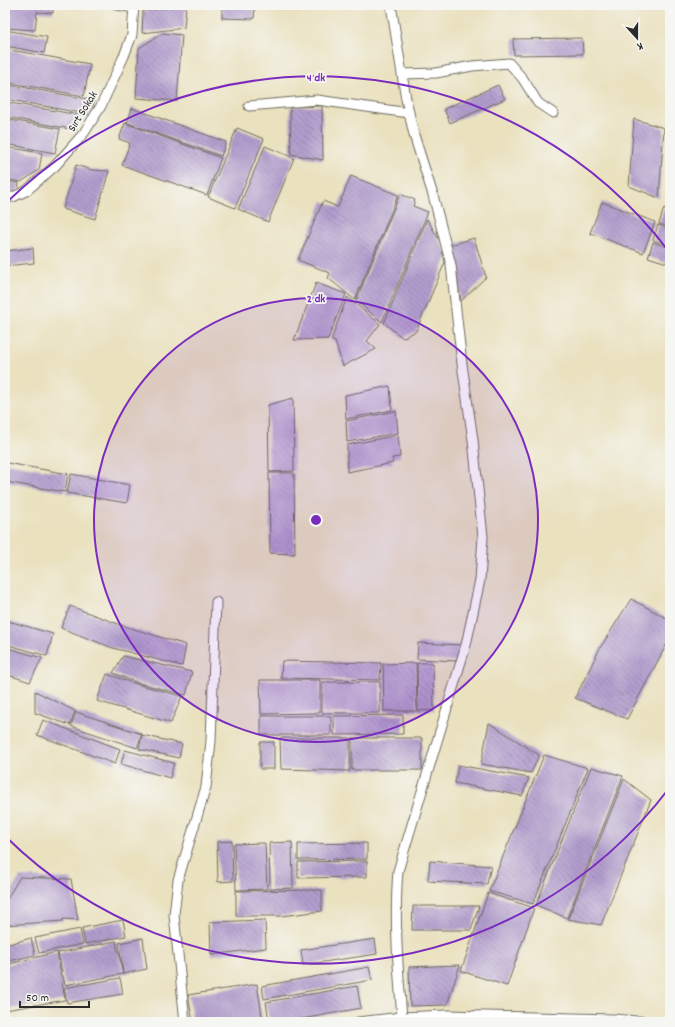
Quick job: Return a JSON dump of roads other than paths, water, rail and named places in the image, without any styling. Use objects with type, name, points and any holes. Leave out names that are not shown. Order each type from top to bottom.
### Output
[{"type":"street","points":[[117,5],[134,7]]},
{"type":"street","points":[[390,5],[414,135],[433,195],[451,265],[484,537],[480,580],[466,645],[398,871],[396,898],[398,964],[402,1017]]},
{"type":"street","name":"Sırt Sokak","points":[[5,198],[26,191],[55,166],[84,133],[101,106],[124,56],[132,35],[134,7]]},
{"type":"street","points":[[402,74],[436,73],[472,66],[509,63],[523,78],[538,104],[553,113]]},
{"type":"street","points":[[249,106],[317,100],[409,113]]},
{"type":"street","points":[[185,1022],[174,915],[178,880],[206,787],[211,741],[216,602]]},
{"type":"street","points":[[358,1022],[402,1017],[447,1015],[613,1019],[650,1022]]}]
